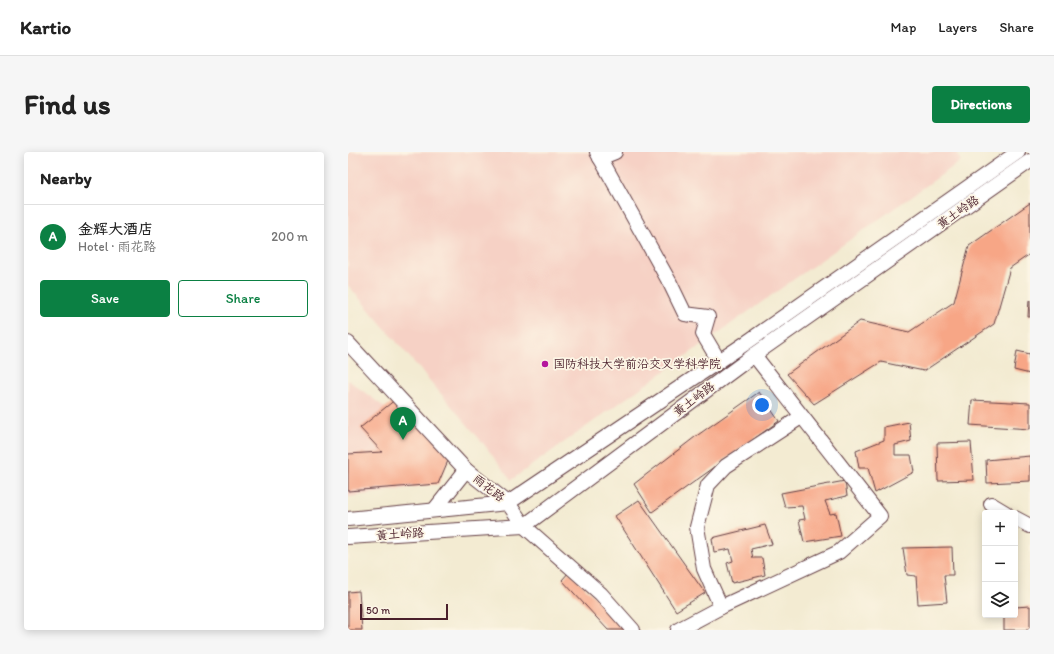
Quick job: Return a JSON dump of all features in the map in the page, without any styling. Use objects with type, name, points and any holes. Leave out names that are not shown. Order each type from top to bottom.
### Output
[{"type":"street","points":[[615,152],[599,155],[670,283],[685,314],[708,317],[703,334],[719,360]]},
{"type":"street","name":"黄土岭路","points":[[348,519],[435,509],[508,503],[719,360],[1018,152]]},
{"type":"street","name":"黄土岭路","points":[[348,537],[524,526],[754,355],[1030,162]]},
{"type":"street","name":"雨花路","points":[[348,343],[466,470],[508,503],[524,526],[601,594],[633,630]]},
{"type":"street","points":[[678,630],[721,607],[839,552],[880,516],[754,355]]},
{"type":"street","points":[[721,607],[704,569],[697,527],[708,485],[726,466],[801,417]]},
{"type":"street","points":[[435,509],[466,470]]},
{"type":"street","points":[[991,504],[1001,510]]},
{"type":"street","points":[[1018,520],[1030,526]]},
{"type":"shaded area","name":"国防科技大学前沿交叉学科学院","points":[[348,152],[956,152],[961,161],[511,480],[483,443],[348,285]]},
{"type":"shaded area","points":[[348,380],[450,456],[438,484],[348,497]]},
{"type":"building","points":[[1030,203],[1030,254],[1010,268],[994,324],[924,371],[881,362],[814,404],[787,374],[860,321],[909,332],[954,302],[969,246]]},
{"type":"building","points":[[1029,300],[1030,317],[1028,317]]},
{"type":"building","points":[[1017,351],[1030,354],[1030,374],[1014,370]]},
{"type":"building","points":[[759,392],[779,421],[652,512],[634,484],[695,437]]},
{"type":"building","points":[[396,399],[450,456],[438,484],[348,491],[348,454],[382,452],[360,428]]},
{"type":"building","points":[[972,400],[1030,403],[1030,429],[970,425]]},
{"type":"building","points":[[909,422],[911,441],[895,445],[895,455],[911,455],[914,472],[875,493],[868,468],[859,468],[856,451],[884,440],[884,427]]},
{"type":"building","points":[[971,442],[974,480],[938,481],[937,443]]},
{"type":"building","points":[[1030,456],[1030,481],[987,483],[986,460]]},
{"type":"building","points":[[845,481],[847,496],[825,501],[830,514],[836,513],[841,536],[804,542],[799,520],[805,519],[802,506],[785,507],[781,493]]},
{"type":"building","points":[[639,500],[705,593],[676,611],[615,516]]},
{"type":"building","points":[[765,525],[772,544],[751,549],[753,558],[762,558],[765,575],[732,583],[727,563],[733,561],[730,549],[714,552],[712,538]]},
{"type":"building","points":[[952,547],[953,575],[944,575],[947,602],[918,604],[916,576],[907,575],[903,548]]},
{"type":"building","points":[[569,572],[621,623],[626,630],[608,630],[562,580]]},
{"type":"building","points":[[359,591],[362,630],[348,630],[348,592]]},
{"type":"building","points":[[1030,606],[1030,630],[1004,630],[1004,618],[1018,618],[1018,607]]},
{"type":"place","name":"国防科技大学前沿交叉学科学院","points":[[545,364]]},
{"type":"place","name":"金辉大酒店","points":[[403,440]]}]
